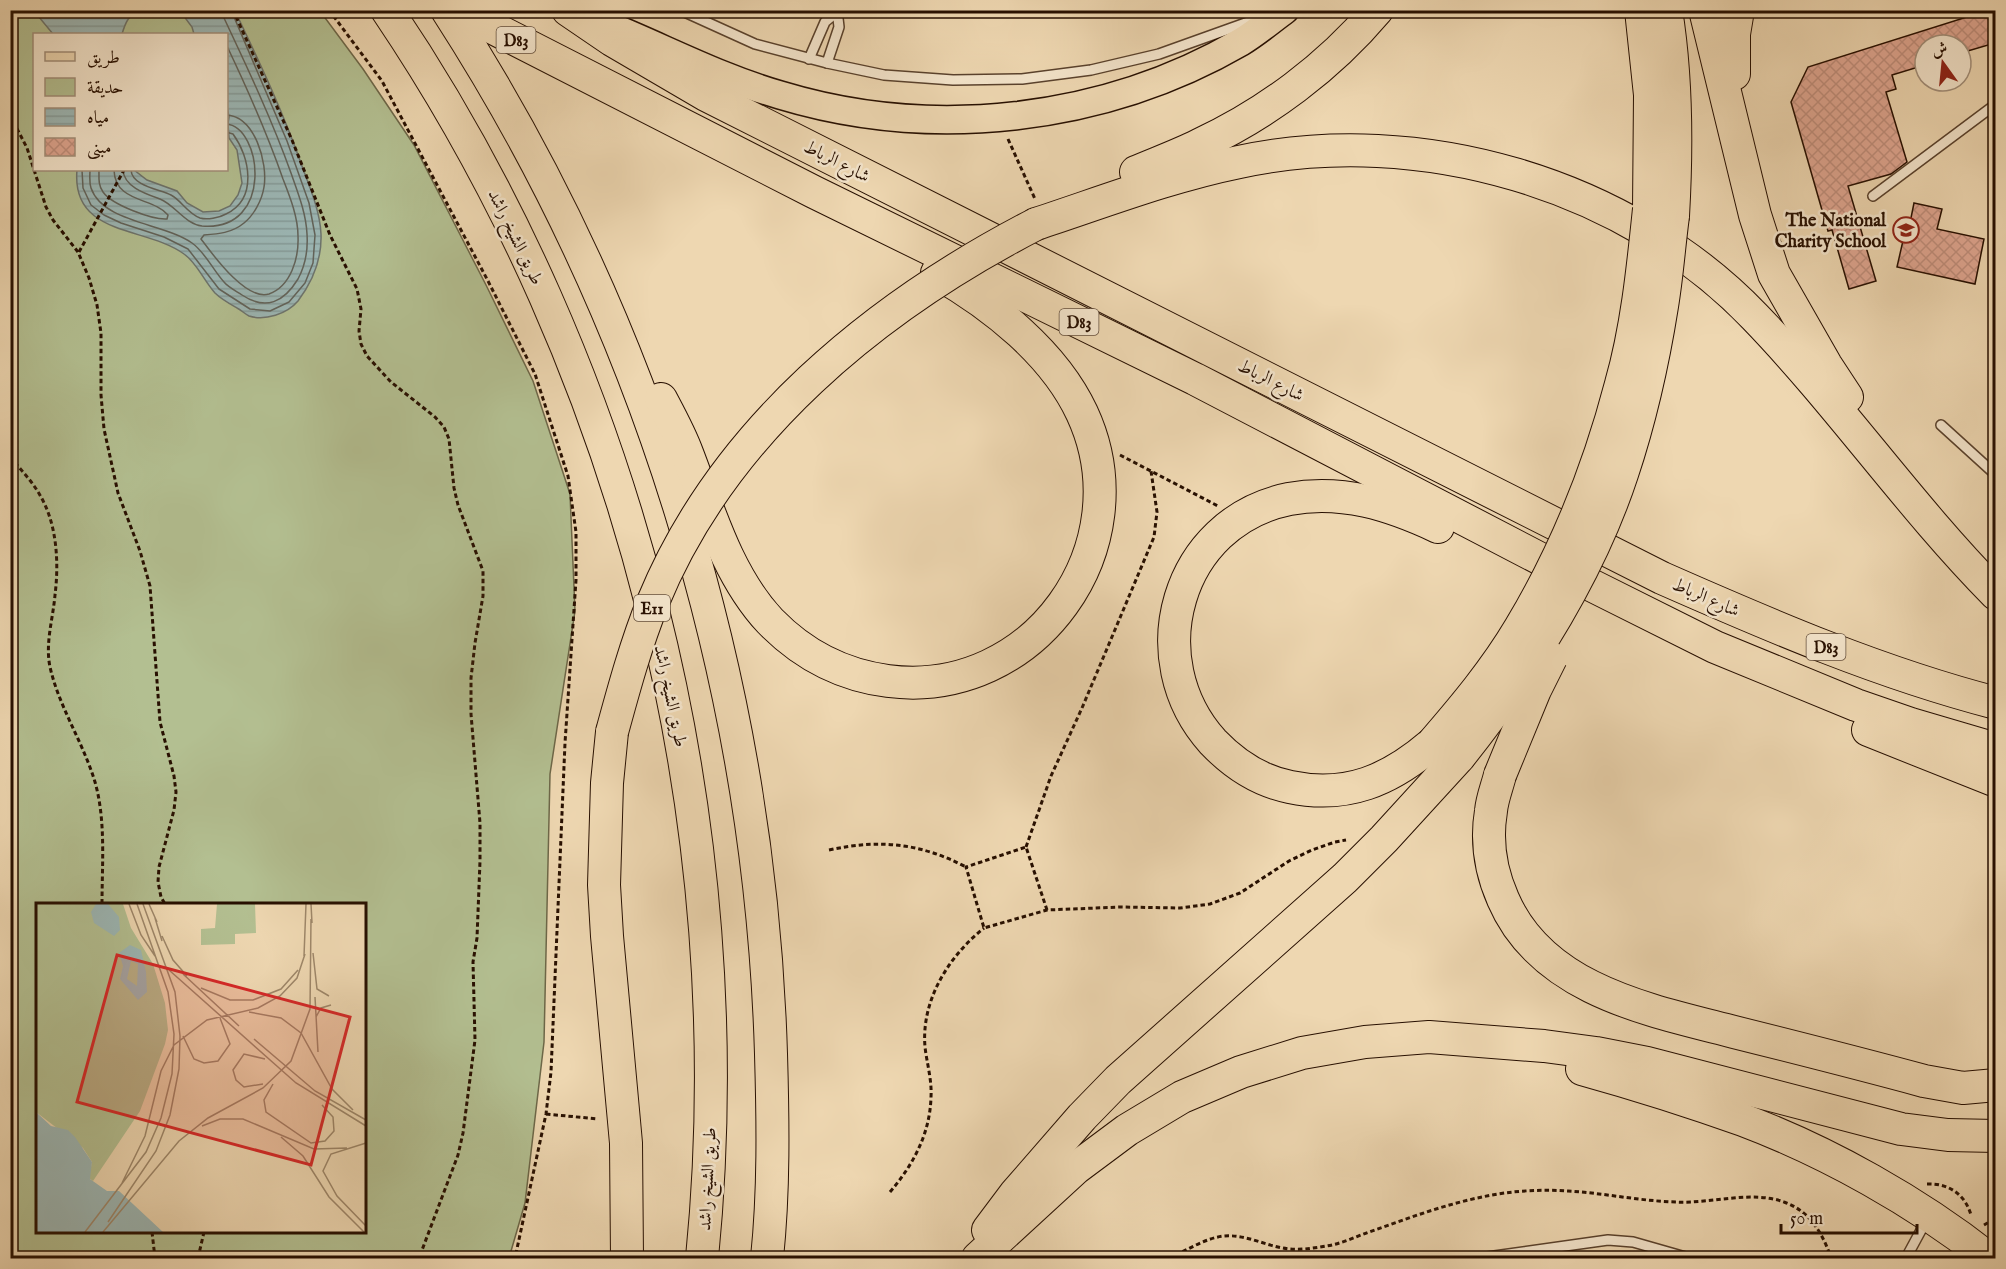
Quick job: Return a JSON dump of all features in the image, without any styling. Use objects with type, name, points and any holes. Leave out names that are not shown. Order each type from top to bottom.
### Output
[{"type":"highway","name":"طريق الشيخ راشد","points":[[387,10],[449,109],[491,186],[535,275],[566,345],[597,426],[648,594],[669,679],[685,765],[696,839],[703,913],[709,988],[711,1136],[702,1258]]},
{"type":"highway","name":"شارع الرباط","points":[[568,10],[631,51],[706,94],[1662,578],[1773,627],[1878,667],[1995,703]]},
{"type":"highway","points":[[627,1258],[626,1143],[607,936],[604,885],[605,813],[612,732],[630,665],[654,600],[685,539],[722,480],[764,426],[813,376],[898,308],[1037,215],[1201,145],[1246,120],[1289,92],[1329,59],[1377,10]]},
{"type":"highway","points":[[1581,580],[1537,570],[1403,511],[1372,502],[1351,498],[1309,496],[1288,499],[1267,505],[1241,518],[1213,539],[1189,574],[1175,615],[1173,636],[1179,678],[1185,698],[1195,717],[1221,751],[1258,776],[1280,785],[1303,790],[1327,791],[1373,782],[1446,751],[1488,720],[1541,641],[1586,558],[1606,515],[1622,475],[1652,358],[1662,303],[1661,212],[1641,10]]},
{"type":"highway","points":[[970,1258],[1015,1194],[1082,1117],[1118,1080],[1328,893],[1384,839],[1446,751],[1466,705],[1495,667],[1521,627],[1577,512],[1606,437],[1622,383],[1642,271],[1661,212],[1676,136],[1672,57],[1666,10]]},
{"type":"highway","points":[[1705,10],[1755,215],[1774,274],[1826,365],[1914,502]]},
{"type":"highway","points":[[1733,126],[1734,34],[1737,10]]},
{"type":"highway","name":"شارع الرباط","points":[[450,11],[1196,378],[1581,580],[1715,647],[1856,705],[1995,749]]},
{"type":"highway","points":[[450,11],[542,172],[619,337],[653,426],[682,513],[707,602],[728,692],[745,782],[759,882],[770,1016],[771,1173],[767,1258]]},
{"type":"highway","points":[[1037,215],[1240,161],[1309,152],[1379,150],[1448,158],[1516,174],[1582,198],[1634,224],[1702,269],[1754,315],[1835,407],[1961,558],[1995,594]]},
{"type":"highway","points":[[619,337],[658,394],[673,422],[720,540],[750,595],[769,620],[791,640],[807,652],[842,670],[871,679],[901,683],[931,682],[961,676],[989,666],[1015,651],[1039,633],[1053,618],[1076,585],[1089,558],[1100,500],[1099,470],[1082,412],[1066,387],[1026,338],[999,314],[970,292],[861,230],[829,207],[814,192]]},
{"type":"highway","points":[[1606,515],[1587,586],[1535,690],[1500,775],[1491,810],[1489,847],[1496,882],[1510,915],[1531,945],[1559,969],[1591,986],[1649,1010],[1924,1081],[1963,1088],[1995,1085]]},
{"type":"highway","points":[[1715,647],[1754,674],[1806,703],[1995,781]]},
{"type":"highway","points":[[978,1258],[1076,1168],[1127,1130],[1182,1097],[1241,1072],[1302,1053],[1365,1042],[1429,1037],[1544,1046],[1647,1063],[1901,1129],[1948,1135],[1995,1137]]},
{"type":"highway","points":[[1492,1041],[1665,1093],[1745,1121],[1861,1176],[1929,1216],[1988,1258]]},
{"type":"main road","points":[[568,10],[632,35],[729,78],[781,96],[857,112],[945,120],[999,118],[1063,109],[1125,93],[1184,70],[1241,41],[1285,10]]},
{"type":"lane","points":[[681,10],[755,44],[827,63],[884,75],[953,80],[1022,79],[1091,70],[1159,54],[1279,10]]},
{"type":"lane","points":[[809,58],[825,22],[836,11]]},
{"type":"lane","points":[[827,63],[839,27],[836,11]]},
{"type":"lane","points":[[1873,196],[1995,104]]},
{"type":"lane","points":[[1941,425],[1995,476]]},
{"type":"lane","points":[[1906,1258],[1929,1216]]},
{"type":"lane","points":[[1480,1258],[1608,1240],[1633,1242],[1689,1258]]},
{"type":"path","points":[[233,10],[292,140],[330,235],[357,289],[361,309],[359,331],[361,344],[367,356],[391,382],[444,427],[449,440],[458,505],[483,571],[483,596],[471,678],[471,714],[480,823],[477,938],[473,970],[475,1040],[458,1155],[419,1258]]},
{"type":"path","points":[[329,10],[382,81],[488,281],[535,375],[568,476],[576,532],[576,580],[565,743],[551,1072],[546,1114],[515,1258]]},
{"type":"path","points":[[10,115],[27,148],[33,167]]},
{"type":"path","points":[[1013,152],[1037,215]]},
{"type":"path","points":[[34,171],[46,207],[78,252],[94,296],[101,333],[102,406],[110,463],[150,586],[158,671],[159,713],[176,792],[174,810],[159,867],[158,882],[164,903]]},
{"type":"path","points":[[78,252],[123,171]]},
{"type":"path","points":[[1092,440],[1241,518]]},
{"type":"path","points":[[10,457],[41,496],[50,518],[57,568],[48,643],[50,664],[55,685],[79,738],[95,784],[100,807],[102,903]]},
{"type":"path","points":[[1047,910],[1026,847],[1051,776],[1154,537],[1157,512],[1151,471]]},
{"type":"path","points":[[890,1192],[902,1179],[920,1148],[930,1114],[931,1079],[925,1046],[927,1015],[932,999],[946,968],[957,953],[984,928],[1047,910],[1121,907],[1180,908],[1210,904],[1240,893],[1271,872],[1312,850],[1335,842],[1354,839],[1384,839]]},
{"type":"path","points":[[829,850],[869,843],[900,844],[929,851],[966,867],[1026,847]]},
{"type":"path","points":[[966,867],[984,928]]},
{"type":"path","points":[[546,1114],[601,1119]]},
{"type":"path","points":[[1169,1258],[1205,1241],[1222,1236],[1239,1236],[1289,1249],[1310,1249],[1332,1245],[1442,1207],[1482,1197],[1524,1191],[1566,1190],[1642,1200],[1678,1202],[1713,1202],[1767,1197],[1785,1202],[1801,1211],[1825,1239],[1831,1258]]},
{"type":"path","points":[[152,1233],[155,1258]]},
{"type":"path","points":[[198,1258],[204,1233]]},
{"type":"green space","points":[[11,11],[320,11],[363,69],[414,145],[533,381],[570,494],[575,611],[550,774],[544,1042],[525,1203],[509,1258],[11,1258]]},
{"type":"water","points":[[34,11],[139,11],[130,17],[122,33],[52,33]]},
{"type":"water","points":[[180,11],[235,11],[280,109],[315,201],[321,234],[316,270],[308,286],[293,306],[269,317],[248,315],[223,299],[215,293],[193,262],[184,254],[168,245],[114,227],[98,219],[86,207],[78,192],[77,171],[135,171],[147,180],[177,191],[187,203],[203,212],[219,211],[230,206],[238,195],[242,183],[237,150],[229,138],[228,124],[228,33],[194,33]]},
{"type":"building","points":[[1995,10],[1995,43],[1973,49],[1973,33],[1916,33]]},
{"type":"building","points":[[1913,34],[1913,69],[1892,75],[1896,89],[1886,92],[1907,162],[1891,174],[1848,186],[1876,281],[1849,289],[1832,230],[1828,231],[1791,102],[1808,67]]},
{"type":"building","points":[[1914,203],[1942,209],[1937,229],[1984,239],[1975,284],[1897,267]]},
{"type":"place","name":"The National Charity School","points":[[1906,230]]}]
